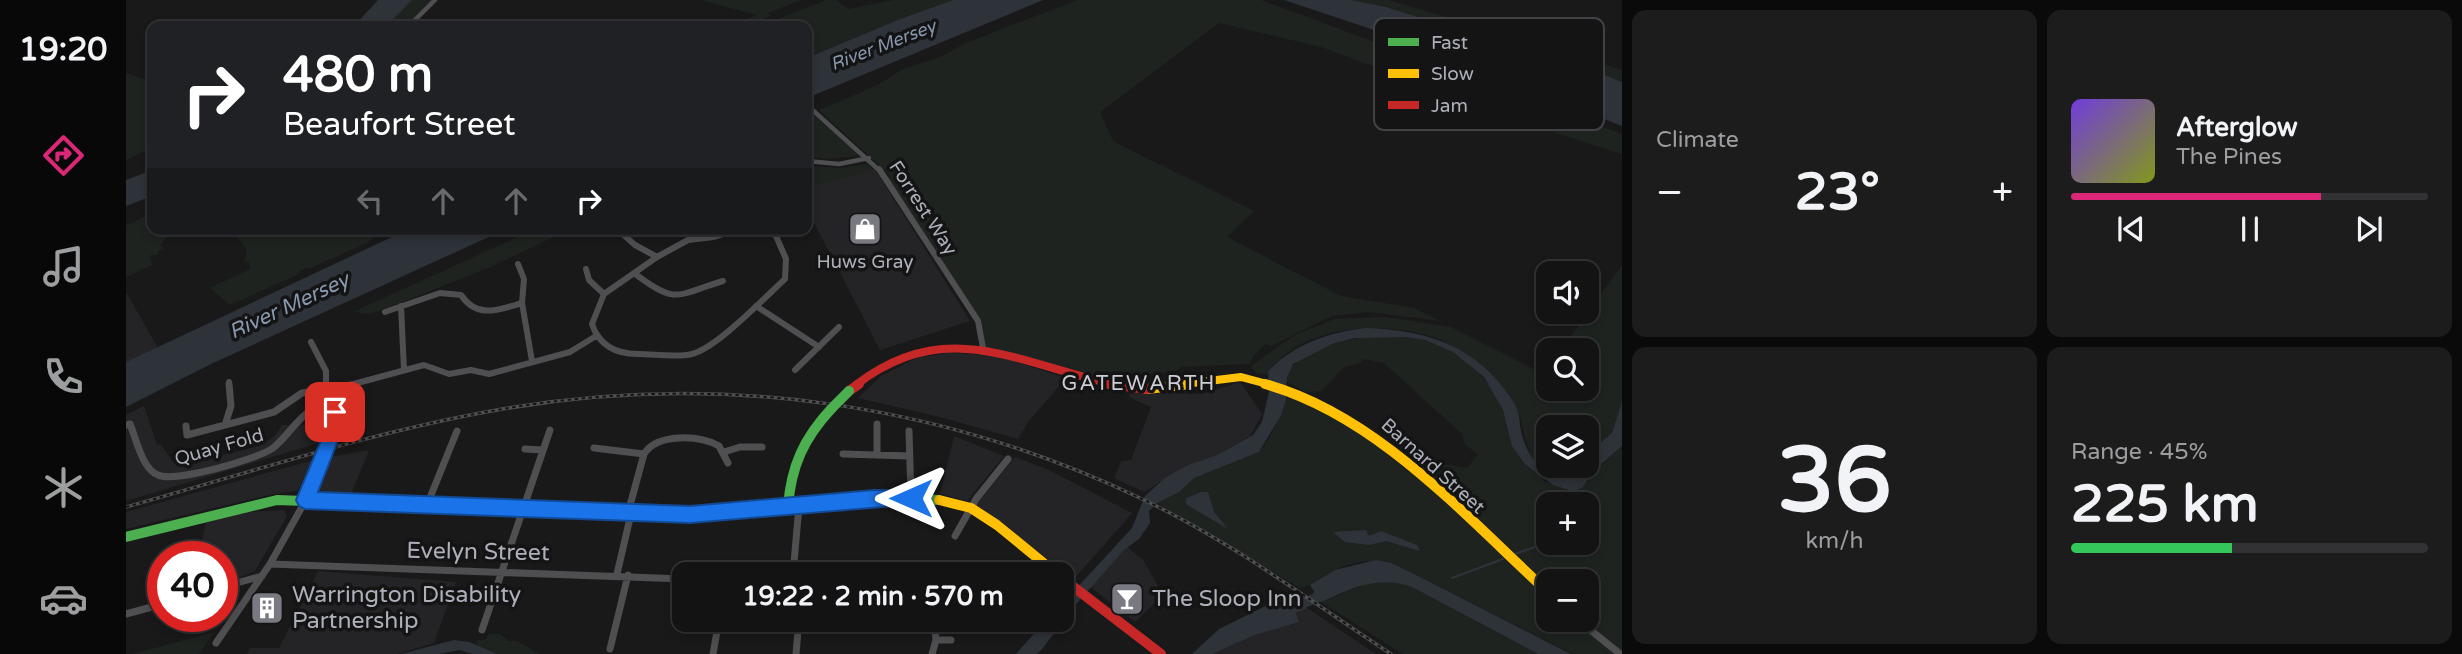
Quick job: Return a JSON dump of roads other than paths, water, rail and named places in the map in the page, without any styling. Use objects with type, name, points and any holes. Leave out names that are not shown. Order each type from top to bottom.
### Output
[{"type":"street","points":[[414,21],[435,0]]},
{"type":"street","name":"Forrest Way","points":[[812,109],[869,158],[885,176],[978,321],[984,337],[983,348]]},
{"type":"street","points":[[812,161],[839,164],[869,158]]},
{"type":"street","points":[[624,235],[635,245],[657,257]]},
{"type":"street","points":[[695,235],[695,239]]},
{"type":"street","points":[[720,235],[695,239],[657,257],[604,293],[592,324],[596,336],[604,345],[626,354],[692,354],[715,341],[784,281],[788,267],[787,254],[776,235]]},
{"type":"street","points":[[518,264],[524,279],[522,303],[533,361]]},
{"type":"street","points":[[586,269],[589,280],[604,293]]},
{"type":"street","points":[[634,273],[661,295],[672,299],[724,281]]},
{"type":"street","points":[[385,312],[440,293],[461,295],[469,309],[477,312],[522,303]]},
{"type":"street","points":[[401,306],[404,370]]},
{"type":"street","points":[[756,306],[819,347]]},
{"type":"street","points":[[795,370],[839,327]]},
{"type":"street","points":[[186,426],[187,435],[274,412],[302,393],[355,384],[424,365],[449,374],[471,370],[489,374],[570,352],[596,336]]},
{"type":"street","points":[[311,342],[326,371],[326,389]]},
{"type":"street","name":"Barnard Street","points":[[788,507],[790,476],[796,453],[808,432],[849,391],[874,371],[905,355],[950,347],[983,348],[1120,387],[1171,388],[1239,377],[1290,392],[1344,415],[1385,443],[1536,582]]},
{"type":"street","points":[[225,425],[231,406],[229,382]]},
{"type":"street","name":"Quay Fold","points":[[126,425],[130,424],[151,471],[159,477],[177,477],[266,452],[279,444],[301,417],[313,409],[326,407],[338,417],[336,426],[305,500]]},
{"type":"street","points":[[877,424],[877,454]]},
{"type":"street","points":[[482,630],[550,430]]},
{"type":"street","points":[[427,505],[457,431]]},
{"type":"street","points":[[909,431],[911,498]]},
{"type":"street","points":[[617,574],[644,454],[650,445],[663,439],[717,444],[728,463]]},
{"type":"street","points":[[452,444],[461,444]]},
{"type":"street","points":[[724,452],[740,447],[762,447]]},
{"type":"street","points":[[525,449],[541,450]]},
{"type":"street","points":[[594,449],[644,454]]},
{"type":"street","points":[[843,454],[910,456]]},
{"type":"street","points":[[956,536],[971,508],[1008,459]]},
{"type":"street","points":[[126,537],[265,501],[305,500],[690,515],[874,498],[911,498],[933,499],[971,508],[1042,562]]},
{"type":"street","points":[[216,643],[270,564],[305,500]]},
{"type":"street","points":[[794,562],[799,506]]},
{"type":"street","name":"Evelyn Street","points":[[270,564],[501,573],[617,574],[672,578]]},
{"type":"street","points":[[610,649],[628,575]]},
{"type":"street","points":[[238,583],[262,576]]},
{"type":"street","points":[[1074,588],[1161,654]]},
{"type":"street","points":[[126,614],[147,608]]},
{"type":"street","points":[[713,654],[717,632]]},
{"type":"street","points":[[796,654],[798,632]]},
{"type":"street","points":[[932,654],[935,632]]},
{"type":"street","points":[[1593,632],[1620,654]]},
{"type":"street","points":[[936,640],[951,640]]},
{"type":"water","points":[[378,0],[412,0],[392,21],[359,21]]},
{"type":"water","name":"River Mersey","points":[[953,0],[1043,0],[812,96],[812,56]]},
{"type":"water","points":[[1284,0],[1351,0],[1421,18],[1374,18],[1374,30]]},
{"type":"water","points":[[1604,75],[1622,82],[1622,126],[1604,119]]},
{"type":"water","points":[[147,172],[147,198],[126,206],[126,180]]},
{"type":"water","name":"River Mersey","points":[[396,235],[493,235],[211,364],[126,407],[126,362]]},
{"type":"water","points":[[1366,328],[1389,329],[1430,337],[1467,354],[1499,382],[1513,401],[1527,448],[1536,462],[1536,472],[1525,464],[1512,446],[1503,410],[1484,377],[1453,352],[1425,340],[1407,337],[1355,338],[1332,344],[1293,364],[1287,378],[1286,400],[1281,415],[1259,452],[1194,478],[1179,492],[1157,503],[1149,511],[1150,523],[1139,539],[1125,549],[1074,607],[1074,591],[1132,528],[1145,496],[1165,478],[1188,465],[1217,455],[1253,435],[1262,422],[1269,392],[1268,371],[1301,346],[1338,333]]},
{"type":"water","points":[[1622,401],[1622,446],[1599,466],[1599,444],[1612,433]]},
{"type":"water","points":[[1544,478],[1589,478],[1582,488],[1572,491],[1553,485]]},
{"type":"water","points":[[1208,492],[1214,512],[1228,529],[1186,504],[1186,498]]},
{"type":"water","points":[[1366,530],[1369,536],[1381,531],[1417,545],[1420,551],[1386,541],[1369,545],[1345,542],[1333,532]]},
{"type":"water","points":[[1376,560],[1391,563],[1416,575],[1571,654],[1538,654],[1412,587],[1399,584],[1387,582],[1365,585],[1321,602],[1312,596],[1314,591],[1310,585],[1335,570]]},
{"type":"water","points":[[1282,598],[1293,603],[1298,601],[1307,608],[1296,613],[1299,622],[1252,636],[1213,654],[1192,654],[1219,629]]},
{"type":"water","points":[[1035,632],[1055,632],[1037,654],[1016,654]]},
{"type":"water","points":[[454,640],[469,642],[497,654],[473,654],[459,650],[439,654],[401,654]]},
{"type":"waterway","points":[[1515,554],[1536,547]]},
{"type":"waterway","points":[[1452,578],[1503,559]]},
{"type":"waterway","points":[[1292,608],[1325,594]]},
{"type":"railway","points":[[126,507],[357,441],[497,410],[580,399],[662,394],[744,395],[825,403],[906,418],[985,438],[1063,465],[1140,498],[1205,532],[1391,654]]},
{"type":"place","name":"Huws Gray","points":[[865,229]]},
{"type":"place","name":"The Sloop Inn","points":[[1127,599]]},
{"type":"place","name":"Warrington Disability Partnership","points":[[267,608]]},
{"type":"district","name":"GATEWARTH","points":[[1139,383]]}]
